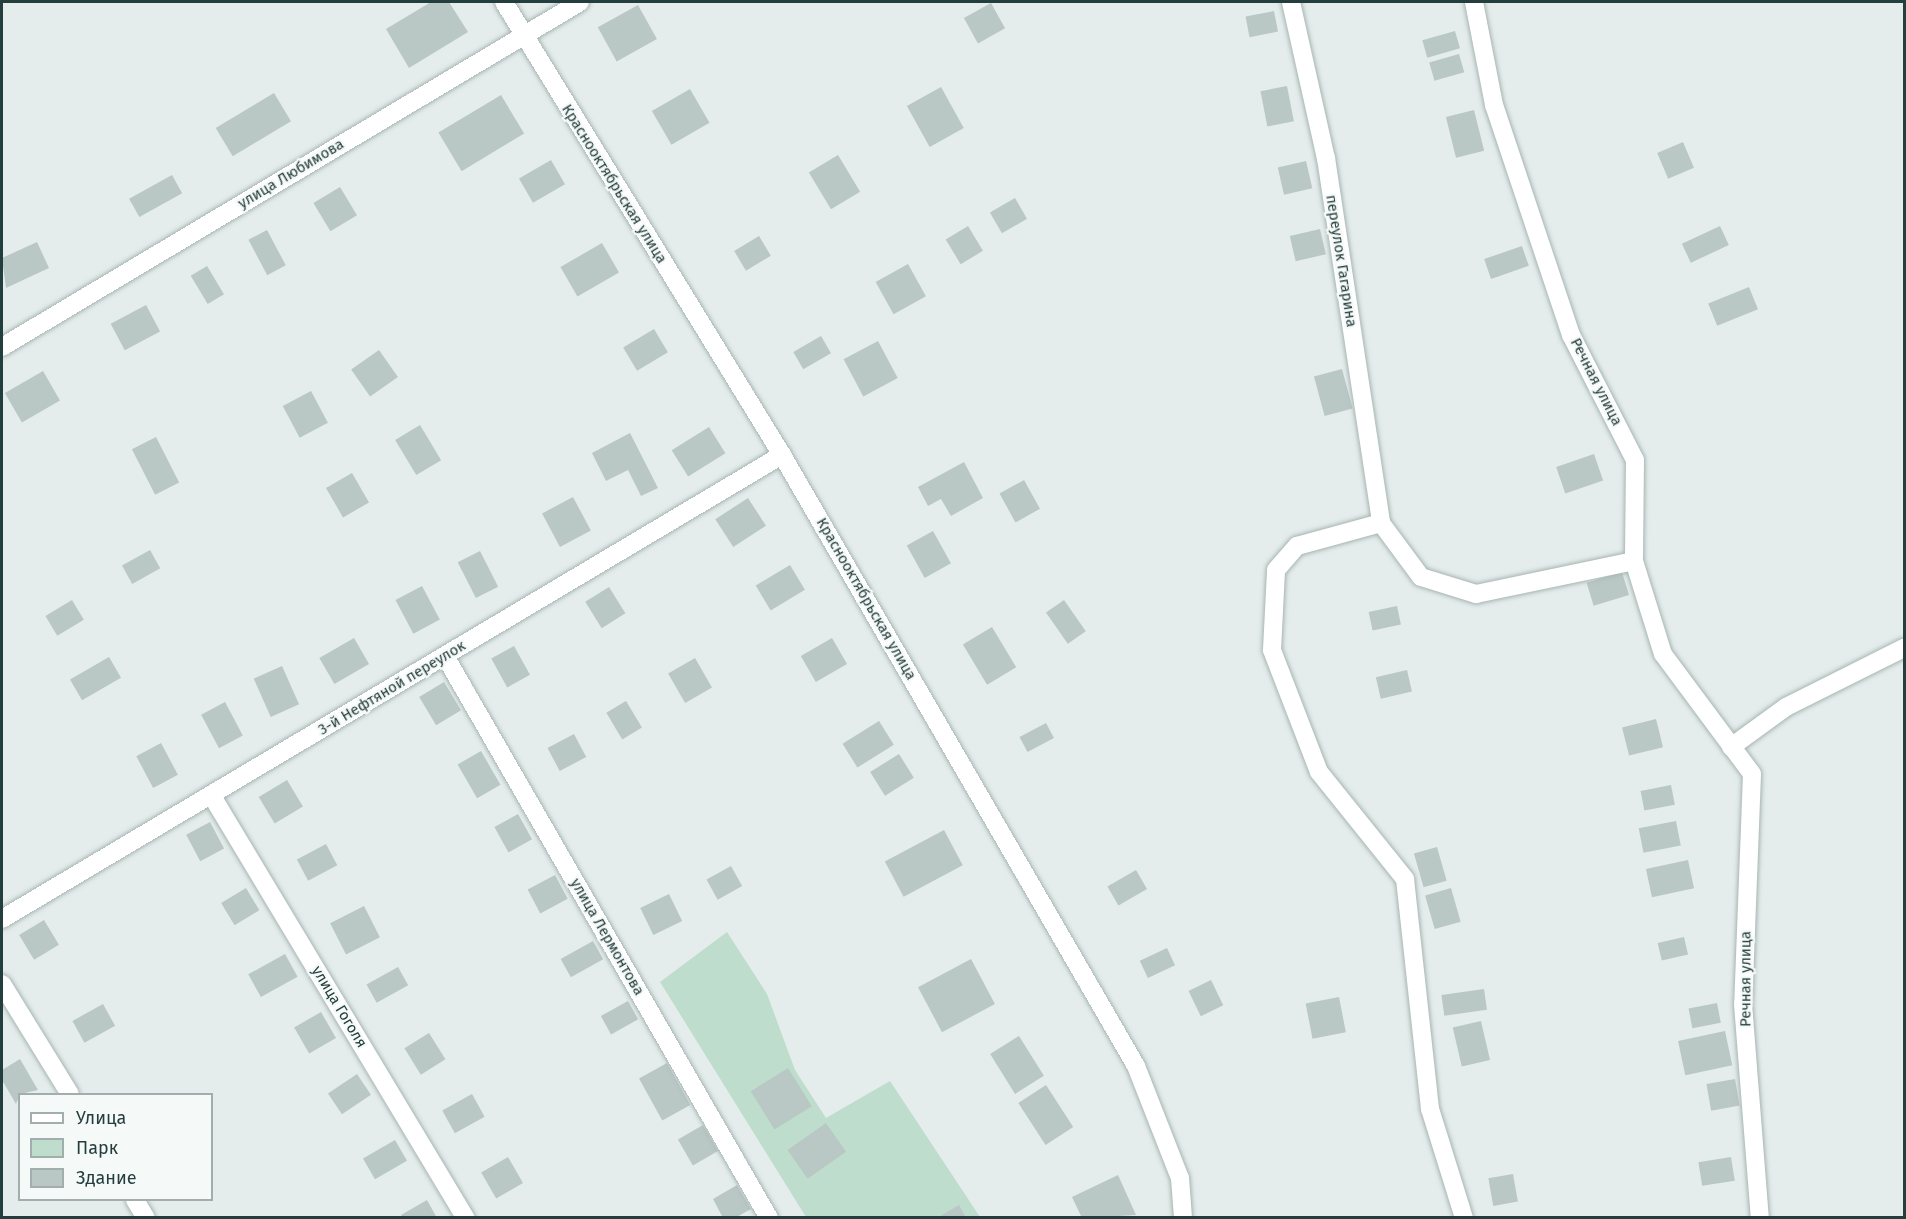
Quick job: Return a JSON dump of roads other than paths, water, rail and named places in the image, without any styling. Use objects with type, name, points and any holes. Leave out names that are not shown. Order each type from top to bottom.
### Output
[{"type":"street","name":"Краснооктябрьская улица","points":[[504,2],[522,36],[782,455],[1136,1066],[1180,1178],[1183,1218]]},
{"type":"street","name":"улица Любимова","points":[[2,347],[580,2]]},
{"type":"street","name":"переулок Гагарина","points":[[1291,2],[1326,158],[1382,524]]},
{"type":"street","name":"Речная улица","points":[[1474,2],[1494,105],[1571,335],[1635,460],[1634,561],[1663,654],[1752,774],[1743,1004],[1760,1218]]},
{"type":"street","name":"3-й Нефтяной переулок","points":[[2,919],[213,796],[782,455]]},
{"type":"street","points":[[1464,1218],[1430,1109],[1405,879],[1318,772],[1272,650],[1276,570],[1297,546],[1382,524],[1421,577],[1476,594],[1634,561]]},
{"type":"street","points":[[1731,747],[1786,707],[1905,648]]},
{"type":"street","name":"улица Лермонтова","points":[[445,656],[769,1218]]},
{"type":"street","name":"улица Гоголя","points":[[213,796],[466,1218]]},
{"type":"street","points":[[2,984],[69,1093]]},
{"type":"street","points":[[136,1201],[146,1218]]}]
